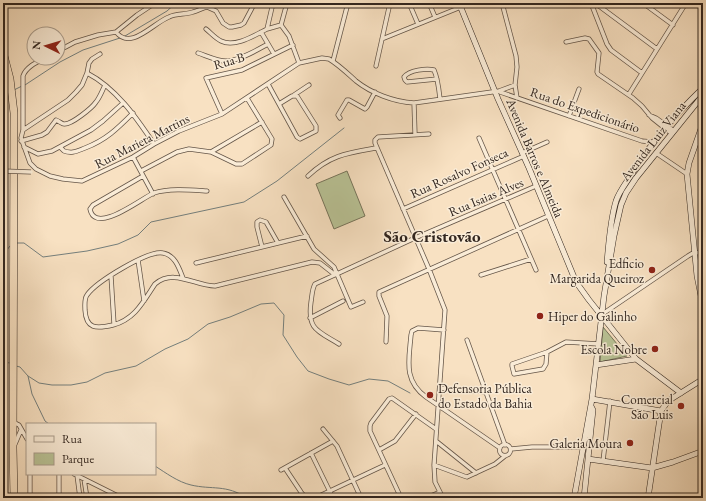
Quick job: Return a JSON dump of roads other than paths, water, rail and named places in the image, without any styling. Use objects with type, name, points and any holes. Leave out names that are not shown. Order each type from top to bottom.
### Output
[{"type":"highway","points":[[3,52],[10,79],[14,113],[14,498]]},
{"type":"street","points":[[66,47],[75,42],[98,35],[116,32],[155,3]]},
{"type":"street","points":[[267,29],[273,3]]},
{"type":"street","points":[[280,25],[287,3]]},
{"type":"street","points":[[348,3],[333,61],[359,83],[398,102],[414,103],[497,92]]},
{"type":"street","points":[[376,66],[390,3]]},
{"type":"street","points":[[409,3],[418,24]]},
{"type":"street","points":[[429,3],[435,17]]},
{"type":"street","points":[[502,3],[516,56],[517,67],[515,86],[517,98]]},
{"type":"street","points":[[591,3],[611,50],[642,73]]},
{"type":"street","points":[[596,3],[657,49]]},
{"type":"street","points":[[643,3],[673,25]]},
{"type":"street","points":[[628,94],[686,3]]},
{"type":"street","points":[[698,3],[703,7]]},
{"type":"street","points":[[382,38],[435,17],[460,5]]},
{"type":"street","name":"Avenida Barros e Almeida","points":[[460,5],[576,282],[636,359],[681,393]]},
{"type":"street","points":[[116,32],[119,36],[124,38],[134,38],[169,16],[180,13],[194,12],[206,7],[217,13],[223,23],[229,27],[241,26],[252,8]]},
{"type":"street","points":[[206,29],[222,41],[228,43],[241,41],[267,29],[280,25]]},
{"type":"street","points":[[280,25],[289,36],[299,63]]},
{"type":"street","points":[[261,32],[274,54]]},
{"type":"street","points":[[566,42],[585,38],[591,41],[598,54],[598,74],[628,94],[649,115],[673,133]]},
{"type":"street","points":[[198,53],[228,61],[249,54],[268,44]]},
{"type":"street","name":"Rua B","points":[[222,114],[206,78],[242,70],[293,45]]},
{"type":"street","points":[[23,130],[68,100],[82,85],[89,63],[100,54]]},
{"type":"street","name":"Rua Marieta Martins","points":[[41,172],[63,179],[82,181],[133,157],[179,131],[222,114],[299,63],[322,58],[327,58],[333,61]]},
{"type":"street","points":[[31,66],[23,76],[23,130],[21,141],[32,166],[41,172]]},
{"type":"street","points":[[437,79],[407,82],[404,77],[410,72],[431,69],[435,71],[437,79],[440,99]]},
{"type":"street","points":[[87,73],[105,85],[133,113],[154,144]]},
{"type":"street","points":[[268,84],[297,137],[300,139],[316,131],[316,128],[299,97],[294,95]]},
{"type":"street","points":[[21,141],[42,135],[56,120],[63,124],[68,124],[94,104],[105,85]]},
{"type":"street","points":[[279,104],[310,85]]},
{"type":"street","name":"Rua do Expedicionário","points":[[497,92],[515,86]]},
{"type":"street","name":"Avenida Luiz Viana","points":[[604,296],[610,235],[616,203],[628,178],[653,142],[703,88]]},
{"type":"street","points":[[569,116],[579,89]]},
{"type":"street","points":[[340,118],[338,115],[347,100],[365,109],[375,92]]},
{"type":"street","name":"Rua do Expedicionário","points":[[497,92],[642,141],[653,142]]},
{"type":"street","name":"Avenida Luiz Viana","points":[[591,405],[601,316],[621,204],[636,178],[701,101],[703,95]]},
{"type":"street","points":[[141,171],[177,152],[189,149],[210,152],[236,164],[242,164],[272,143],[272,139],[247,98]]},
{"type":"street","points":[[24,147],[40,154],[47,153],[103,122],[123,103]]},
{"type":"street","points":[[414,103],[415,134]]},
{"type":"street","points":[[60,147],[64,151],[70,153],[96,144],[112,134],[133,113]]},
{"type":"street","points":[[210,152],[262,122]]},
{"type":"street","points":[[703,123],[702,133],[696,142],[687,174],[697,276],[703,306]]},
{"type":"street","points":[[429,134],[378,137],[375,140],[375,143],[445,310],[434,465],[434,476],[442,498]]},
{"type":"street","points":[[479,138],[536,270]]},
{"type":"street","points":[[696,142],[703,138]]},
{"type":"street","name":"Rua do Expedicionário","points":[[642,141],[649,148]]},
{"type":"street","name":"Rua Rosalvo Fonseca","points":[[403,209],[492,169],[547,142]]},
{"type":"street","points":[[308,176],[324,162],[345,154],[376,148]]},
{"type":"street","points":[[656,153],[687,174]]},
{"type":"street","points":[[133,157],[152,194]]},
{"type":"street","points":[[3,171],[41,172]]},
{"type":"street","points":[[143,176],[93,205],[90,211],[96,217],[106,218],[152,194],[174,190],[207,191]]},
{"type":"street","name":"Rua Isaias Alves","points":[[310,318],[314,286],[336,273],[536,186]]},
{"type":"street","points":[[284,197],[314,249],[331,264],[351,307],[363,302]]},
{"type":"street","points":[[616,203],[621,204]]},
{"type":"street","points":[[386,342],[387,316],[379,296],[379,292],[548,216]]},
{"type":"street","points":[[262,247],[257,224],[260,220],[266,222],[278,243]]},
{"type":"street","points":[[196,263],[307,236]]},
{"type":"street","points":[[183,278],[173,258],[168,254],[158,252],[138,260],[110,276],[87,294],[84,302],[85,317],[89,324],[95,327],[103,327],[123,322],[138,310],[155,284],[169,277],[183,278],[201,285],[215,286],[312,262],[320,264],[336,273]]},
{"type":"street","points":[[601,316],[688,256],[703,252]]},
{"type":"street","points":[[481,275],[531,259]]},
{"type":"street","points":[[138,260],[144,302]]},
{"type":"street","points":[[110,276],[114,324]]},
{"type":"street","points":[[339,344],[318,331],[314,327],[310,318],[343,301]]},
{"type":"street","points":[[444,330],[415,329],[411,335],[410,378],[419,392],[500,448]]},
{"type":"street","points":[[467,340],[505,444],[511,449],[538,447],[583,447]]},
{"type":"street","points":[[547,352],[546,364],[543,369],[514,374],[512,364],[547,352],[566,342],[599,344]]},
{"type":"street","points":[[596,366],[636,359]]},
{"type":"street","points":[[648,498],[660,411],[668,401],[703,379]]},
{"type":"street","points":[[440,388],[486,392]]},
{"type":"street","points":[[401,498],[378,450],[370,431],[370,426],[388,399],[394,399],[436,429]]},
{"type":"street","points":[[592,399],[660,411]]},
{"type":"street","points":[[603,461],[610,401]]},
{"type":"street","points":[[574,498],[591,405]]},
{"type":"street","points":[[584,498],[593,410],[591,405]]},
{"type":"street","points":[[378,450],[395,441],[416,414]]},
{"type":"street","points":[[13,422],[19,425],[26,438]]},
{"type":"street","points":[[323,429],[337,446],[361,498]]},
{"type":"street","points":[[13,448],[21,430]]},
{"type":"street","points":[[280,470],[333,441]]},
{"type":"street","points":[[436,442],[476,473]]},
{"type":"street","points":[[500,448],[505,444]]},
{"type":"street","points":[[500,448],[500,454],[505,456]]},
{"type":"street","points":[[434,465],[464,476],[471,476],[495,464],[509,454],[511,449]]},
{"type":"street","points":[[588,459],[652,468],[703,451]]},
{"type":"street","points":[[311,453],[333,498]]},
{"type":"street","points":[[315,498],[329,490],[386,465]]},
{"type":"street","points":[[285,468],[306,498]]},
{"type":"street","points":[[30,475],[30,498]]},
{"type":"street","points":[[59,475],[59,498]]},
{"type":"street","points":[[76,475],[122,498]]},
{"type":"street","points":[[76,475],[80,498]]},
{"type":"street","points":[[84,479],[87,498]]},
{"type":"street","points":[[426,498],[440,492]]},
{"type":"waterway","points":[[125,36],[167,11],[176,3]]},
{"type":"waterway","points":[[25,85],[60,62],[83,50],[120,38]]},
{"type":"waterway","points":[[14,90],[22,86]]},
{"type":"waterway","points":[[3,95],[8,93]]},
{"type":"waterway","points":[[17,243],[24,243],[43,257],[87,251],[118,244],[138,235],[151,222],[244,202],[277,181],[344,128]]},
{"type":"waterway","points":[[3,255],[10,246]]},
{"type":"waterway","points":[[28,376],[39,383],[52,385],[71,385],[87,382],[105,373],[136,366],[165,349],[188,339],[208,324],[230,317],[261,304],[274,303],[284,315],[283,335],[308,371],[349,385],[369,379],[388,381],[410,393]]},
{"type":"waterway","points":[[3,362],[10,363]]},
{"type":"waterway","points":[[16,366],[20,367],[28,376],[32,394],[45,421],[48,423]]},
{"type":"waterway","points":[[156,467],[186,484],[226,489],[247,498]]},
{"type":"place","name":"Edficio Margarida Queiroz","points":[[652,270]]},
{"type":"place","name":"Hiper do Galinho","points":[[540,316]]},
{"type":"place","name":"Escola Nobre","points":[[655,349]]},
{"type":"place","name":"Defensoria Pública do Estado da Bahia","points":[[430,395]]},
{"type":"place","name":"Comercial São Luis","points":[[681,406]]},
{"type":"place","name":"Galeria Moura","points":[[630,443]]},
{"type":"district","name":"São Cristovão","points":[[432,236]]}]
